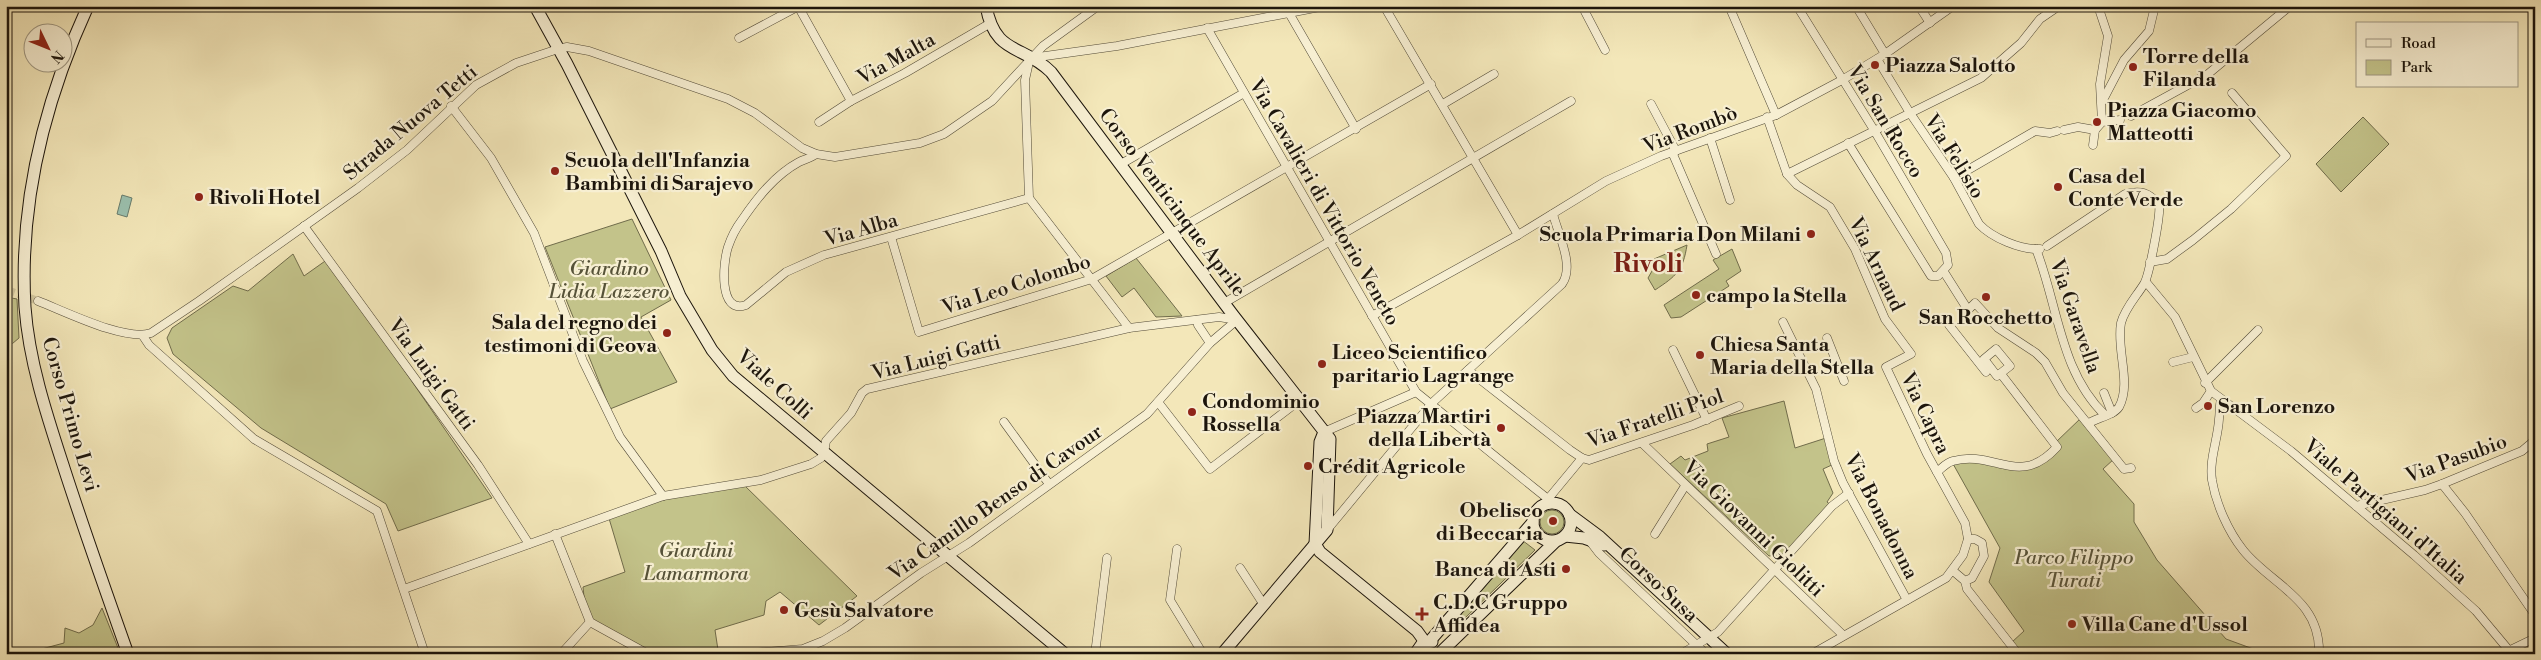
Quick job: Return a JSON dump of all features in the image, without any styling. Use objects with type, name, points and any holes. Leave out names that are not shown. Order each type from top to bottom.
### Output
[{"type":"street","name":"Corso Primo Levi","points":[[88,6],[60,71],[40,142],[28,230],[26,307],[31,350],[49,421],[128,654]]},
{"type":"street","name":"Viale Colli","points":[[535,6],[661,252],[680,296],[712,350],[733,376],[1065,654]]},
{"type":"street","points":[[738,38],[799,6],[850,101]]},
{"type":"street","name":"Corso Venticinque Aprile","points":[[986,6],[989,24],[1007,46],[1042,63],[1051,72],[1332,444],[1327,530]]},
{"type":"street","name":"Strada Nuova Tetti","points":[[143,336],[192,306],[391,162],[467,91],[501,70],[558,48],[567,47],[590,51],[728,98],[755,113],[802,148],[816,154],[836,157],[866,154],[920,143],[944,134],[992,100],[1017,76],[1029,58],[1098,6]]},
{"type":"street","points":[[1129,328],[1029,198],[1025,80],[1029,58],[1117,46],[1326,6]]},
{"type":"street","points":[[1384,6],[1518,234]]},
{"type":"street","points":[[1582,6],[1605,50]]},
{"type":"street","points":[[1729,6],[1776,115]]},
{"type":"street","name":"Via San Rocco","points":[[1797,6],[1874,130],[1946,253],[1949,262],[1944,272]]},
{"type":"street","points":[[1856,6],[1885,54]]},
{"type":"street","points":[[1919,6],[1930,23]]},
{"type":"street","points":[[1842,80],[1885,54],[1953,6]]},
{"type":"street","points":[[1787,174],[1989,74],[1999,61],[2021,43],[2040,19],[2059,6]]},
{"type":"street","points":[[2098,6],[2108,36],[2100,84],[2102,122]]},
{"type":"street","points":[[2101,103],[2124,60],[2149,31],[2155,6]]},
{"type":"street","points":[[2131,116],[2208,74],[2290,6]]},
{"type":"street","points":[[1289,13],[1356,129]]},
{"type":"street","name":"Via Malta","points":[[819,122],[850,101],[906,73],[989,24]]},
{"type":"street","name":"Via Cavalieri di Vittorio Veneto","points":[[1207,28],[1416,392]]},
{"type":"street","name":"Via Felisio","points":[[1877,59],[1910,113],[1954,178],[1973,216],[1984,230],[2025,248],[2041,248]]},
{"type":"street","points":[[1443,104],[1494,74]]},
{"type":"street","name":"Via Rombò","points":[[1372,316],[1553,214],[1606,181],[1674,151],[1776,115],[1842,80]]},
{"type":"street","name":"Via Leo Colombo","points":[[891,237],[919,332],[1092,279],[1356,129],[1431,84]]},
{"type":"street","points":[[2150,262],[2168,259],[2193,240],[2231,209],[2286,156],[2232,92]]},
{"type":"street","points":[[1121,164],[1244,94]]},
{"type":"street","points":[[1224,303],[1571,101]]},
{"type":"street","points":[[1651,104],[1674,151],[1716,254]]},
{"type":"street","points":[[451,106],[492,158],[534,233],[583,361],[620,437],[663,496]]},
{"type":"street","name":"Via Arnaud","points":[[1767,117],[1787,174],[1797,185],[1830,207],[1855,248],[1885,319],[1911,354],[1886,367]]},
{"type":"street","points":[[2093,145],[2095,130],[2102,122],[2120,120]]},
{"type":"street","points":[[1954,178],[2036,131],[2050,133],[2078,127],[2095,130]]},
{"type":"street","points":[[1710,138],[1730,200]]},
{"type":"street","points":[[1848,143],[1933,277],[1944,272],[1968,310],[1975,303],[1998,328],[2036,353],[2045,362],[2063,393],[2124,469],[2131,468]]},
{"type":"street","name":"Via Alba","points":[[816,154],[799,162],[771,182],[740,223],[728,246],[725,258],[725,288],[727,298],[731,303],[742,307],[786,272],[824,255],[1029,198]]},
{"type":"street","points":[[2041,248],[2099,209],[2125,194],[2137,191],[2151,197],[2160,208],[2146,282]]},
{"type":"street","points":[[1222,654],[1432,403],[1566,279],[1568,265],[1553,214]]},
{"type":"street","name":"Via Luigi Gatti","points":[[304,226],[466,449],[529,544]]},
{"type":"street","name":"Via Garavella","points":[[2041,248],[2070,361],[2087,396],[2109,414]]},
{"type":"street","name":"Via Garavella","points":[[2109,414],[2118,409],[2123,391],[2119,348],[2122,323],[2131,301],[2146,282]]},
{"type":"street","name":"Viale Partigiani d'Italia","points":[[2146,282],[2175,317],[2210,391],[2268,433],[2356,506],[2469,605],[2508,653]]},
{"type":"street","points":[[38,301],[117,332],[143,336],[149,345],[254,440],[377,512],[425,654]]},
{"type":"street","name":"Via Luigi Gatti","points":[[824,453],[826,441],[851,413],[862,393],[867,389],[1129,328],[1219,317],[1237,320]]},
{"type":"street","points":[[1194,320],[1210,343]]},
{"type":"street","name":"Via Camillo Benso di Cavour","points":[[740,654],[803,649],[823,641],[965,546],[1147,414],[1210,343],[1237,320]]},
{"type":"street","name":"Via Bonadonna","points":[[1784,322],[1816,389],[1834,461],[1849,493],[1907,600]]},
{"type":"street","points":[[1949,325],[1986,372]]},
{"type":"street","points":[[2205,383],[2258,330]]},
{"type":"street","points":[[1827,338],[1844,381]]},
{"type":"street","points":[[1672,350],[1707,420]]},
{"type":"street","points":[[2173,362],[2193,358]]},
{"type":"street","name":"Via Capra","points":[[1886,367],[1927,454],[1965,522],[1968,539]]},
{"type":"street","points":[[1415,654],[1419,646],[1427,642],[1533,522],[1538,509],[1549,501],[1582,458],[1468,370]]},
{"type":"street","name":"Via Capra","points":[[1937,472],[1952,461],[1982,458],[2004,466],[2028,466],[2039,463],[2057,446],[2001,374]]},
{"type":"street","points":[[2196,408],[2203,403],[2210,391]]},
{"type":"street","points":[[1416,392],[1432,403],[1549,501],[1561,505],[1569,514],[1570,524],[1560,538],[1442,652],[1437,645],[1427,642],[1417,631],[1320,552],[1315,544],[1320,442],[1324,432],[1416,392]]},
{"type":"street","name":"Via Garavella","points":[[2104,393],[2109,414]]},
{"type":"street","points":[[1158,402],[1210,469],[1300,400]]},
{"type":"street","points":[[2221,400],[2211,467],[2216,496],[2222,512],[2243,550],[2292,593],[2311,617],[2318,634],[2319,654]]},
{"type":"street","name":"Via Fratelli Piol","points":[[1582,458],[1596,459],[1707,420],[1739,406]]},
{"type":"street","points":[[2089,424],[2109,414]]},
{"type":"street","points":[[1004,422],[1049,484]]},
{"type":"street","name":"Via Pasubio","points":[[2356,506],[2425,490],[2442,484],[2522,450],[2535,440]]},
{"type":"street","name":"Via Giovanni Giolitti","points":[[1642,443],[1843,635]]},
{"type":"street","points":[[404,589],[663,496],[761,480],[810,464],[821,458],[824,453]]},
{"type":"street","points":[[2442,484],[2465,513],[2535,615]]},
{"type":"street","points":[[1655,534],[1685,486]]},
{"type":"street","points":[[1681,654],[1718,632],[1832,506],[1849,493]]},
{"type":"street","name":"Corso Susa","points":[[1569,514],[1611,548],[1727,654]]},
{"type":"street","points":[[1533,522],[1539,536],[1547,541],[1560,538]]},
{"type":"street","points":[[555,534],[590,622],[648,654]]},
{"type":"street","name":"Corso Susa","points":[[1560,538],[1589,539],[1611,548]]},
{"type":"street","name":"Corso Susa","points":[[1589,539],[1599,553],[1706,654]]},
{"type":"street","points":[[1812,654],[1939,582],[1952,570],[1963,555],[1968,539],[1979,540],[1985,552],[1975,575],[1965,581]]},
{"type":"street","points":[[1178,549],[1170,600],[1203,654]]},
{"type":"street","points":[[1095,654],[1107,558]]},
{"type":"street","points":[[1240,568],[1264,604]]},
{"type":"street","points":[[1952,570],[1965,581],[1967,589],[2018,654]]},
{"type":"street","points":[[561,654],[590,622]]},
{"type":"street","points":[[2508,653],[2535,638]]},
{"type":"green space","points":[[2363,117],[2389,144],[2341,192],[2316,164]]},
{"type":"green space","name":"Giardino Lidia Lazzero","points":[[632,219],[671,300],[641,317],[677,382],[610,409],[545,247]]},
{"type":"green space","points":[[1687,245],[1681,267],[1668,281],[1655,290],[1648,278],[1656,264],[1654,259]]},
{"type":"green space","name":"campo la Stella","points":[[1732,249],[1741,271],[1726,281],[1729,286],[1681,317],[1671,318],[1664,305],[1719,269],[1713,260]]},
{"type":"green space","points":[[293,254],[304,276],[328,259],[492,498],[398,531],[386,504],[261,428],[173,354],[167,338],[172,328],[233,286],[248,291]]},
{"type":"green space","points":[[1136,258],[1182,316],[1156,317],[1134,288],[1122,297],[1106,276]]},
{"type":"green space","points":[[6,297],[17,299],[19,338],[6,349]]},
{"type":"green space","points":[[1784,401],[1795,448],[1826,438],[1834,464],[1823,469],[1833,493],[1827,502],[1832,506],[1789,553],[1769,556],[1670,464],[1681,456],[1685,460],[1708,451],[1707,444],[1729,437],[1722,418]]},
{"type":"green space","name":"Parco Filippo Turati","points":[[2082,417],[2114,459],[2103,469],[2134,504],[2134,522],[2157,560],[2226,639],[2267,654],[2021,654],[2012,642],[2024,631],[1989,582],[2000,548],[1952,462],[1982,459],[2004,467],[2040,464],[2055,443]]},
{"type":"green space","name":"Giardini Lamarmora","points":[[742,483],[857,596],[819,625],[780,592],[766,601],[764,615],[715,630],[718,650],[648,654],[586,617],[583,587],[625,572],[608,515],[663,496]]},
{"type":"green space","points":[[1552,510],[1560,514],[1564,522],[1560,530],[1552,534],[1544,530],[1540,522],[1544,514]]},
{"type":"green space","points":[[1522,540],[1535,550],[1465,618],[1462,617],[1461,614]]},
{"type":"green space","points":[[102,608],[118,648],[98,654],[23,654],[64,643],[65,628],[79,633],[93,625]]},
{"type":"shaded area","points":[[122,195],[132,198],[127,217],[117,214]]},
{"type":"tunnel","points":[[7,290],[38,301]]},
{"type":"place","name":"Piazza Salotto","points":[[1875,65]]},
{"type":"place","name":"Torre della Filanda","points":[[2133,67]]},
{"type":"place","name":"Piazza Giacomo Matteotti","points":[[2097,122]]},
{"type":"place","name":"Scuola dell'Infanzia Bambini di Sarajevo","points":[[555,171]]},
{"type":"place","name":"Casa del Conte Verde","points":[[2058,187]]},
{"type":"place","name":"Rivoli Hotel","points":[[199,197]]},
{"type":"place","name":"Scuola Primaria Don Milani","points":[[1811,234]]},
{"type":"place","name":"campo la Stella","points":[[1696,295]]},
{"type":"place","name":"San Rocchetto","points":[[1986,297]]},
{"type":"place","name":"Sala del regno dei testimoni di Geova","points":[[667,333]]},
{"type":"place","name":"Chiesa Santa Maria della Stella","points":[[1700,355]]},
{"type":"place","name":"Liceo Scientifico paritario Lagrange","points":[[1322,364]]},
{"type":"place","name":"San Lorenzo","points":[[2208,406]]},
{"type":"place","name":"Condominio Rossella","points":[[1192,412]]},
{"type":"place","name":"Piazza Martiri della Libertà","points":[[1501,428]]},
{"type":"place","name":"Crédit Agricole","points":[[1308,466]]},
{"type":"place","name":"Obelisco di Beccaria","points":[[1553,521]]},
{"type":"place","name":"Banca di Asti","points":[[1566,569]]},
{"type":"place","name":"Gesù Salvatore","points":[[784,610]]},
{"type":"place","name":"C.D.C Gruppo Affidea","points":[[1422,614]]},
{"type":"place","name":"Villa Cane d'Ussol","points":[[2072,624]]},
{"type":"district","name":"Rivoli","points":[[1648,263]]}]
